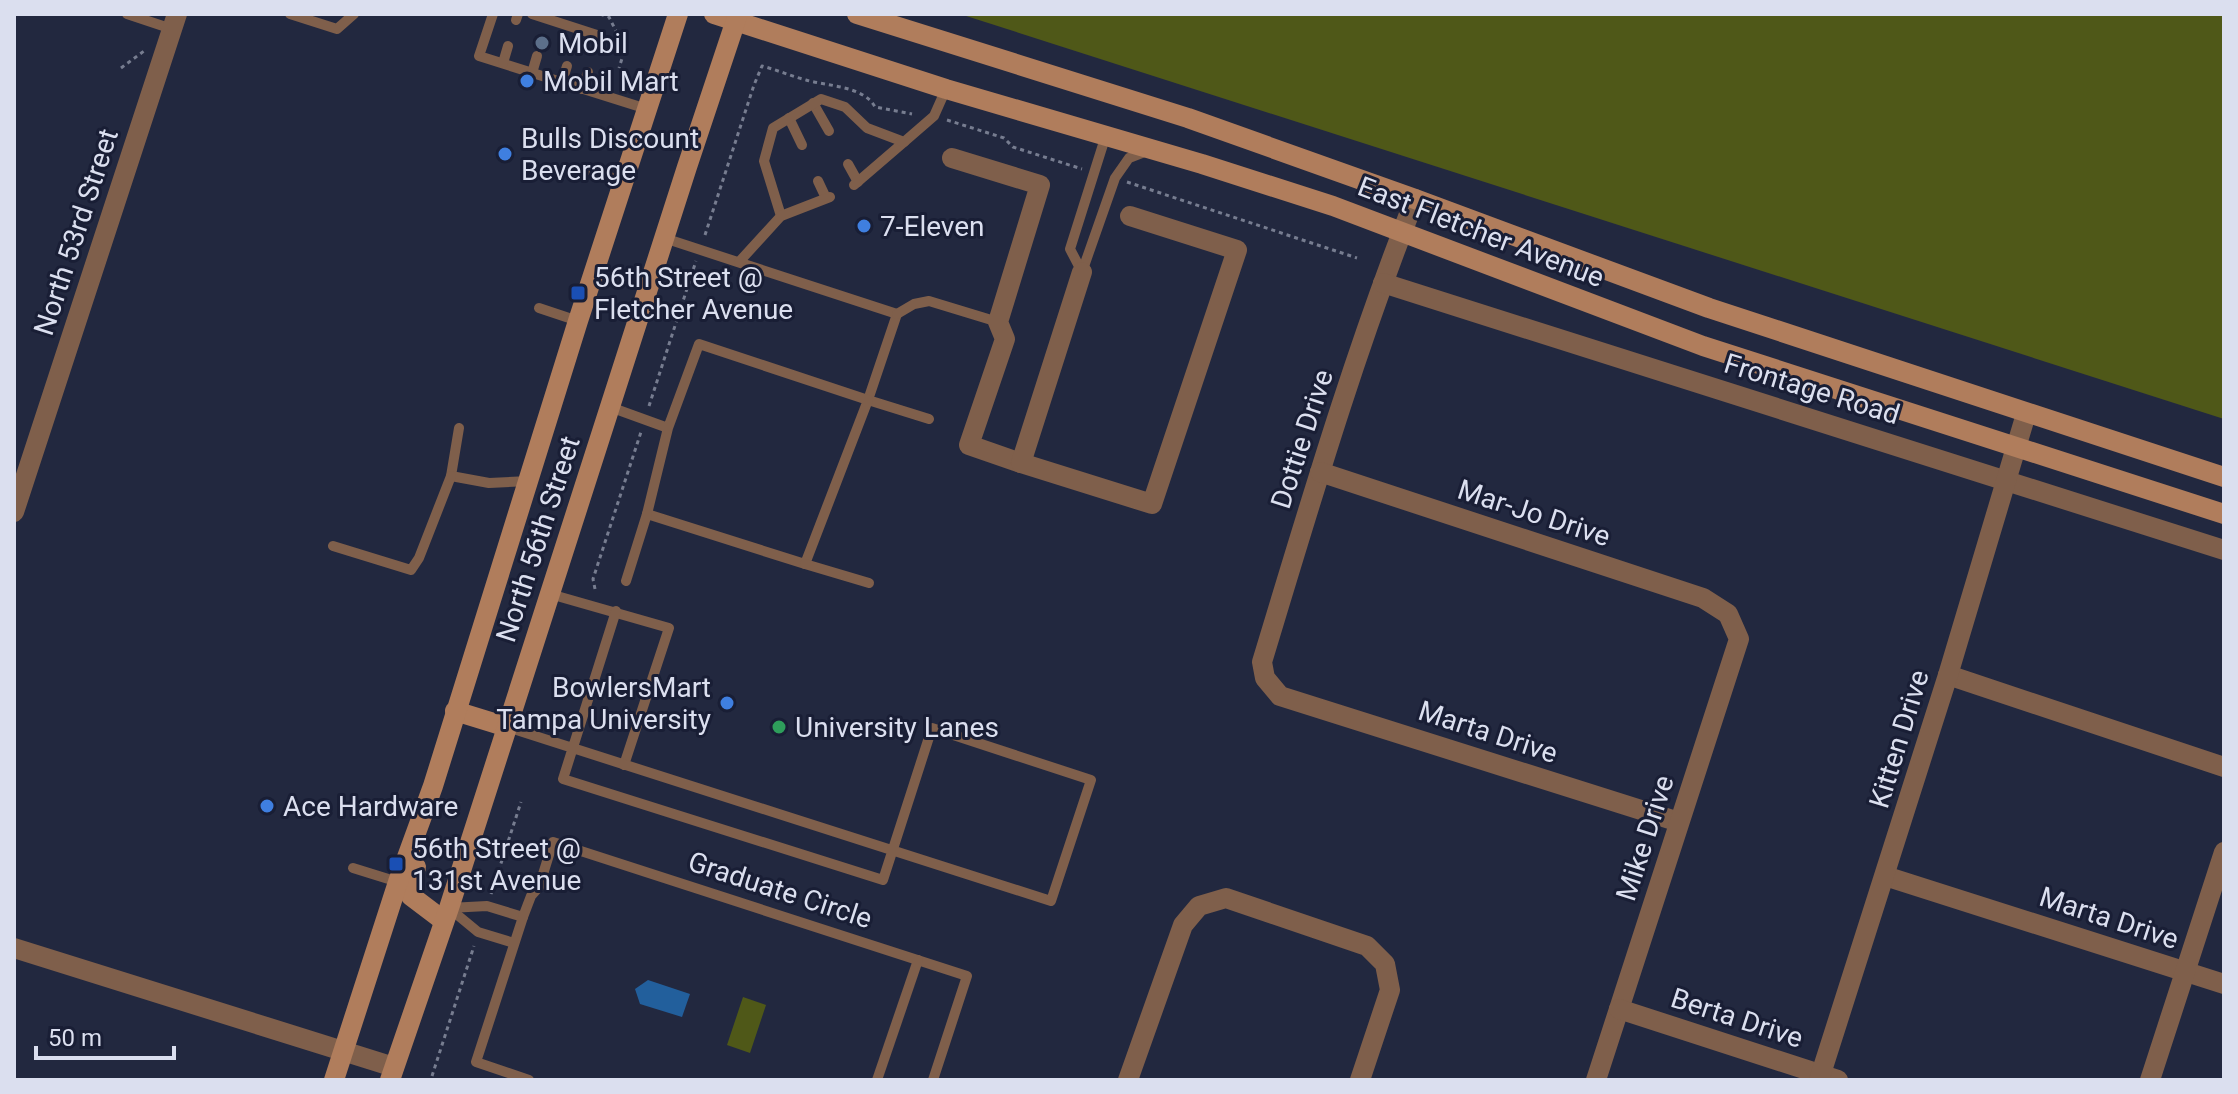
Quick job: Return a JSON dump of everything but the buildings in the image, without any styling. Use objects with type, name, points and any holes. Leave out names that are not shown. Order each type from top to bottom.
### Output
[{"type":"main road","name":"North 56th Street","points":[[334,1080],[398,882],[433,786],[578,321],[678,14]]},
{"type":"main road","name":"East Fletcher Avenue","points":[[714,14],[737,18],[946,89],[1153,149],[1333,206],[1703,346],[2224,514]]},
{"type":"main road","name":"East Fletcher Avenue","points":[[857,14],[1188,118],[1709,308],[2224,477]]},
{"type":"main road","name":"North 56th Street","points":[[392,1074],[447,914],[737,18]]},
{"type":"main road","points":[[455,711],[507,727]]},
{"type":"main road","points":[[433,786],[433,814],[409,890],[415,901],[447,914]]},
{"type":"street","name":"North 53rd Street","points":[[14,512],[164,53],[167,22]]},
{"type":"street","points":[[952,158],[1040,185],[998,322],[1005,339],[969,445],[1152,504],[1237,250],[1130,216]]},
{"type":"street","name":"Dottie Drive","points":[[1280,696],[1265,678],[1262,662],[1320,472],[1383,283],[1415,199]]},
{"type":"street","points":[[1021,463],[1082,272]]},
{"type":"street","name":"Frontage Road","points":[[1383,283],[2224,550]]},
{"type":"street","name":"Kitten Drive","points":[[1826,1078],[2026,414]]},
{"type":"street","name":"Mar-Jo Drive","points":[[1320,472],[1703,598],[1728,614]]},
{"type":"street","name":"Mike Drive","points":[[1596,1080],[1739,639],[1728,614]]},
{"type":"street","points":[[1948,675],[2224,767]]},
{"type":"street","name":"Marta Drive","points":[[1280,696],[1679,822]]},
{"type":"street","points":[[2150,1080],[2224,852]]},
{"type":"street","name":"Marta Drive","points":[[1885,876],[2224,984]]},
{"type":"street","points":[[1128,1080],[1183,925],[1199,906],[1226,898],[1367,946],[1385,964],[1390,990],[1360,1080]]},
{"type":"street","points":[[14,948],[344,1050],[392,1074]]},
{"type":"street","name":"Berta Drive","points":[[1619,1009],[1826,1078]]},
{"type":"lane","points":[[127,14],[167,22]]},
{"type":"lane","points":[[290,14],[337,29],[354,14]]},
{"type":"lane","points":[[493,14],[479,56],[647,109]]},
{"type":"lane","points":[[532,14],[548,25],[577,34],[600,36],[597,46]]},
{"type":"lane","points":[[503,63],[508,46]]},
{"type":"lane","points":[[532,73],[537,56]]},
{"type":"lane","points":[[562,82],[567,66]]},
{"type":"lane","points":[[582,89],[588,72]]},
{"type":"lane","points":[[848,164],[856,184],[934,116],[946,89]]},
{"type":"lane","points":[[781,216],[764,161],[773,128],[813,103],[821,99],[845,107],[867,128],[904,142]]},
{"type":"lane","points":[[813,103],[829,131]]},
{"type":"lane","points":[[789,118],[802,145]]},
{"type":"lane","points":[[1082,272],[1070,249],[1106,135]]},
{"type":"lane","points":[[1082,272],[1115,178],[1129,158],[1153,149]]},
{"type":"lane","points":[[586,169],[625,182]]},
{"type":"lane","points":[[739,262],[781,216],[828,197],[818,181]]},
{"type":"lane","points":[[664,238],[897,314]]},
{"type":"lane","points":[[805,564],[868,400],[897,314],[914,304],[929,301],[998,322]]},
{"type":"lane","points":[[539,308],[578,321]]},
{"type":"lane","points":[[626,581],[647,514],[668,428],[699,344],[929,419]]},
{"type":"lane","points":[[610,407],[668,428]]},
{"type":"lane","points":[[333,546],[411,570],[419,558],[451,476],[459,428]]},
{"type":"lane","points":[[451,476],[489,483],[529,481]]},
{"type":"lane","points":[[647,514],[869,583]]},
{"type":"lane","points":[[550,594],[669,628],[624,765]]},
{"type":"lane","points":[[507,727],[573,748],[624,765],[892,851],[1051,901],[1091,780],[932,728],[892,851],[883,880],[563,779],[573,748],[616,611]]},
{"type":"lane","name":"Graduate Circle","points":[[529,1080],[476,1062],[523,917],[531,896],[539,887],[553,842],[967,976],[933,1080]]},
{"type":"lane","points":[[353,868],[398,882]]},
{"type":"lane","points":[[447,914],[487,906],[523,917]]},
{"type":"lane","points":[[447,914],[478,932],[514,943]]},
{"type":"lane","points":[[877,1080],[918,960]]},
{"type":"path","points":[[600,14],[609,17],[625,49],[619,68]]},
{"type":"path","points":[[121,68],[143,53],[167,22]]},
{"type":"path","points":[[962,125],[1004,138],[1013,147],[1094,173]]},
{"type":"path","points":[[1115,178],[1357,258]]},
{"type":"green space","points":[[960,14],[2224,14],[2224,419]]},
{"type":"green space","points":[[743,997],[766,1005],[750,1053],[727,1045]]},
{"type":"water","points":[[648,980],[690,994],[682,1017],[640,1004],[635,989]]},
{"type":"place","name":"Mobil","points":[[542,43]]},
{"type":"place","name":"Mobil Mart","points":[[527,81]]},
{"type":"place","name":"Bulls Discount Beverage","points":[[505,154]]},
{"type":"place","name":"7-Eleven","points":[[864,226]]},
{"type":"place","name":"56th Street @ Fletcher Avenue","points":[[578,293]]},
{"type":"place","name":"BowlersMart Tampa University","points":[[727,703]]},
{"type":"place","name":"University Lanes","points":[[779,727]]},
{"type":"place","name":"Ace Hardware","points":[[267,806]]},
{"type":"place","name":"56th Street @ 131st Avenue","points":[[396,864]]}]
